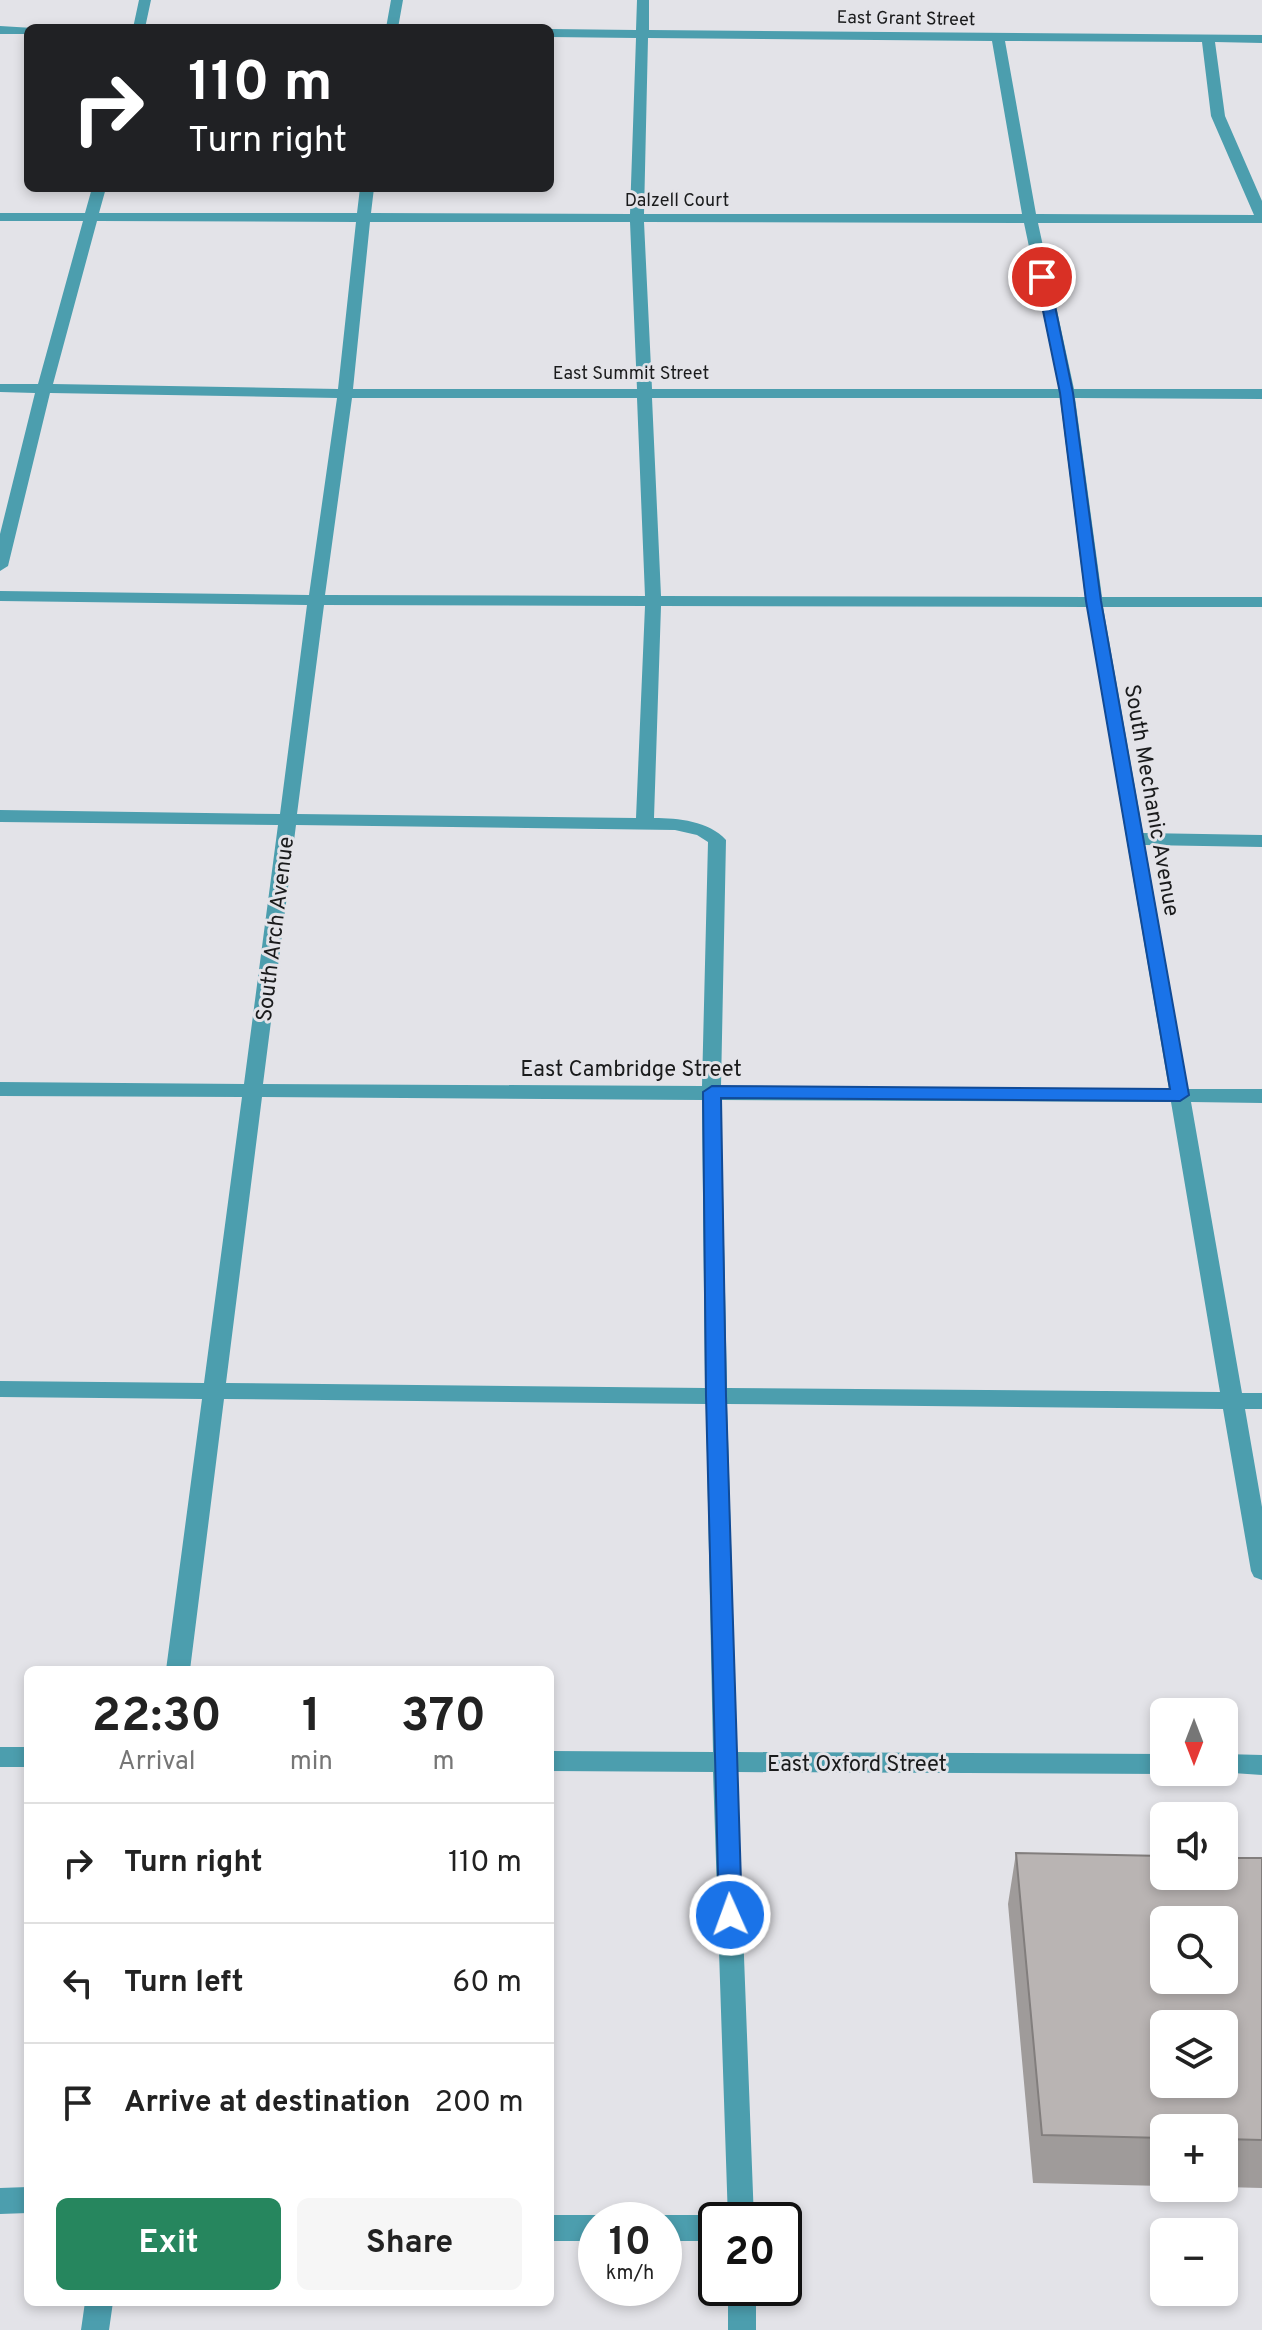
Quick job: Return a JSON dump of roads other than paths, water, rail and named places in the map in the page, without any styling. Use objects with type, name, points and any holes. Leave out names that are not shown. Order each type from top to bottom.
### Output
[{"type":"street","points":[[140,24],[145,0]]},
{"type":"street","points":[[393,24],[397,0]]},
{"type":"street","points":[[643,0],[637,218],[653,600],[645,823]]},
{"type":"street","points":[[0,30],[24,30]]},
{"type":"street","name":"East Grant Street","points":[[554,33],[1262,39]]},
{"type":"street","name":"South Mechanic Avenue","points":[[998,37],[1030,218],[1067,393],[1094,601],[1262,1571]]},
{"type":"street","points":[[1208,38],[1218,116],[1262,218]]},
{"type":"street","points":[[0,566],[98,192]]},
{"type":"street","name":"South Arch Avenue","points":[[179,1666],[345,393],[366,192]]},
{"type":"street","name":"Dalzell Court","points":[[0,217],[1262,218]]},
{"type":"street","name":"East Summit Street","points":[[0,388],[345,393],[1262,394]]},
{"type":"street","points":[[0,596],[316,600],[1262,602]]},
{"type":"street","points":[[0,816],[675,824],[703,831],[717,840],[712,923],[716,1396],[740,2202]]},
{"type":"street","points":[[1135,839],[1262,841]]},
{"type":"street","name":"East Cambridge Street","points":[[0,1089],[1262,1096]]},
{"type":"street","points":[[0,1389],[1262,1401]]},
{"type":"street","points":[[0,1757],[24,1757]]},
{"type":"street","name":"East Oxford Street","points":[[554,1761],[1150,1764]]},
{"type":"street","points":[[1238,1764],[1262,1765]]},
{"type":"street","points":[[0,2201],[24,2200]]},
{"type":"street","points":[[554,2228],[578,2228]]},
{"type":"street","points":[[95,2330],[98,2306]]},
{"type":"street","points":[[742,2306],[742,2330]]}]
